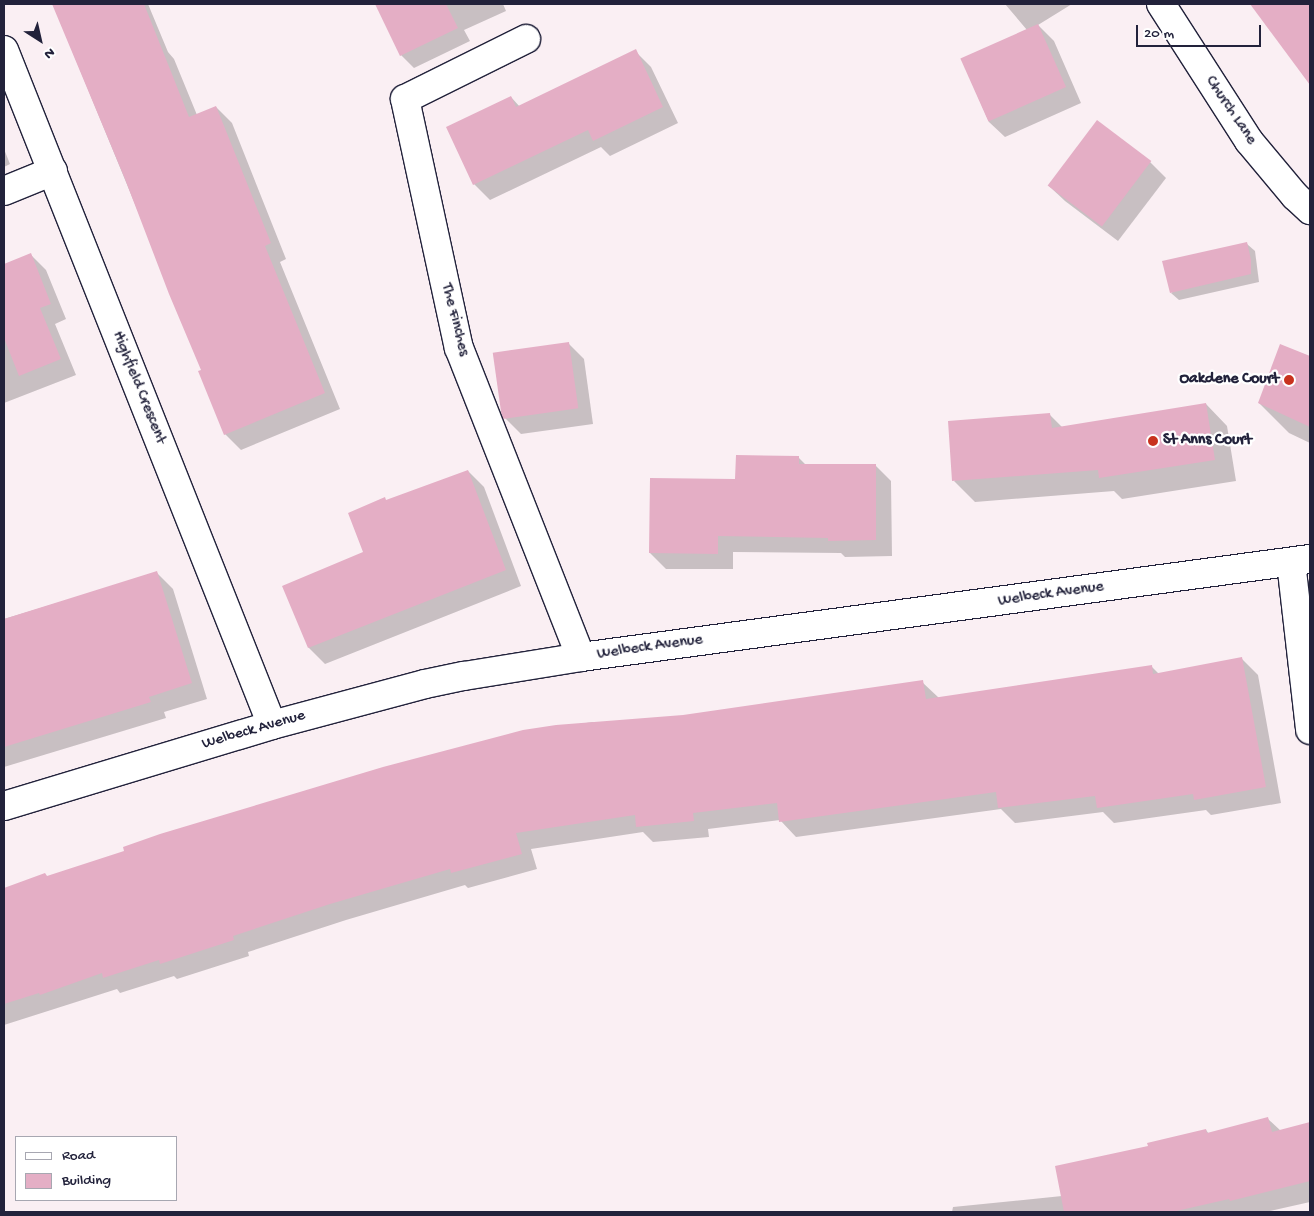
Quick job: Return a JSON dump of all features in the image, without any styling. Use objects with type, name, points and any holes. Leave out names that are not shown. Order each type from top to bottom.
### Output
[{"type":"street","name":"Church Lane","points":[[1162,4],[1249,140],[1295,196],[1310,210]]},
{"type":"street","name":"The Finches","points":[[526,39],[405,99],[459,348],[581,657]]},
{"type":"street","name":"Highfield Crescent","points":[[4,50],[272,725]]},
{"type":"street","points":[[4,191],[53,171]]},
{"type":"street","name":"Welbeck Avenue","points":[[4,806],[272,725],[425,684],[581,657],[1301,561]]},
{"type":"street","points":[[1301,561],[1310,730]]},
{"type":"building","points":[[52,4],[144,4],[189,117],[216,106],[271,243],[265,246],[325,393],[224,435],[198,371],[201,370],[169,294],[125,179]]},
{"type":"building","points":[[375,4],[446,4],[458,28],[400,56]]},
{"type":"building","points":[[1250,4],[1310,4],[1310,85]]},
{"type":"building","points":[[1038,24],[1066,87],[988,122],[960,59]]},
{"type":"building","points":[[636,49],[663,107],[593,141],[588,130],[473,185],[446,127],[511,96],[516,107]]},
{"type":"building","points":[[1097,120],[1151,161],[1102,226],[1048,185]]},
{"type":"building","points":[[1247,242],[1251,260],[1251,274],[1170,293],[1162,261]]},
{"type":"building","points":[[31,253],[51,304],[40,308],[61,359],[19,376],[4,338],[4,264]]},
{"type":"building","points":[[569,342],[578,408],[502,419],[493,353]]},
{"type":"building","name":"Oakdene Court","points":[[1280,344],[1310,356],[1310,427],[1258,403]]},
{"type":"building","points":[[1206,403],[1215,460],[1099,478],[1098,470],[952,481],[948,421],[1050,413],[1052,428]]},
{"type":"building","points":[[736,455],[799,456],[799,464],[876,464],[876,540],[828,541],[828,538],[718,536],[718,554],[649,553],[650,478],[735,479]]},
{"type":"building","points":[[468,470],[506,570],[308,648],[282,586],[363,552],[348,513],[385,497],[386,500]]},
{"type":"building","points":[[157,571],[192,683],[149,697],[151,702],[4,747],[4,619]]},
{"type":"building","points":[[1242,657],[1266,787],[1194,800],[1193,794],[1097,808],[1095,796],[998,808],[996,792],[779,822],[777,803],[693,813],[694,821],[636,827],[635,815],[516,833],[522,854],[451,873],[450,869],[330,904],[233,936],[234,940],[160,964],[159,960],[103,978],[102,973],[40,995],[39,993],[4,1004],[4,888],[45,873],[47,876],[124,851],[123,847],[160,834],[383,767],[523,730],[556,725],[683,715],[923,680],[926,699],[1152,665],[1153,674]]},
{"type":"building","points":[[1268,1117],[1272,1132],[1310,1122],[1310,1181],[1230,1201],[1229,1199],[1172,1212],[1064,1212],[1055,1166],[1148,1146],[1147,1143],[1206,1129],[1207,1133]]},
{"type":"place","name":"Oakdene Court","points":[[1289,380]]},
{"type":"place","name":"St Anns Court","points":[[1153,441]]}]
